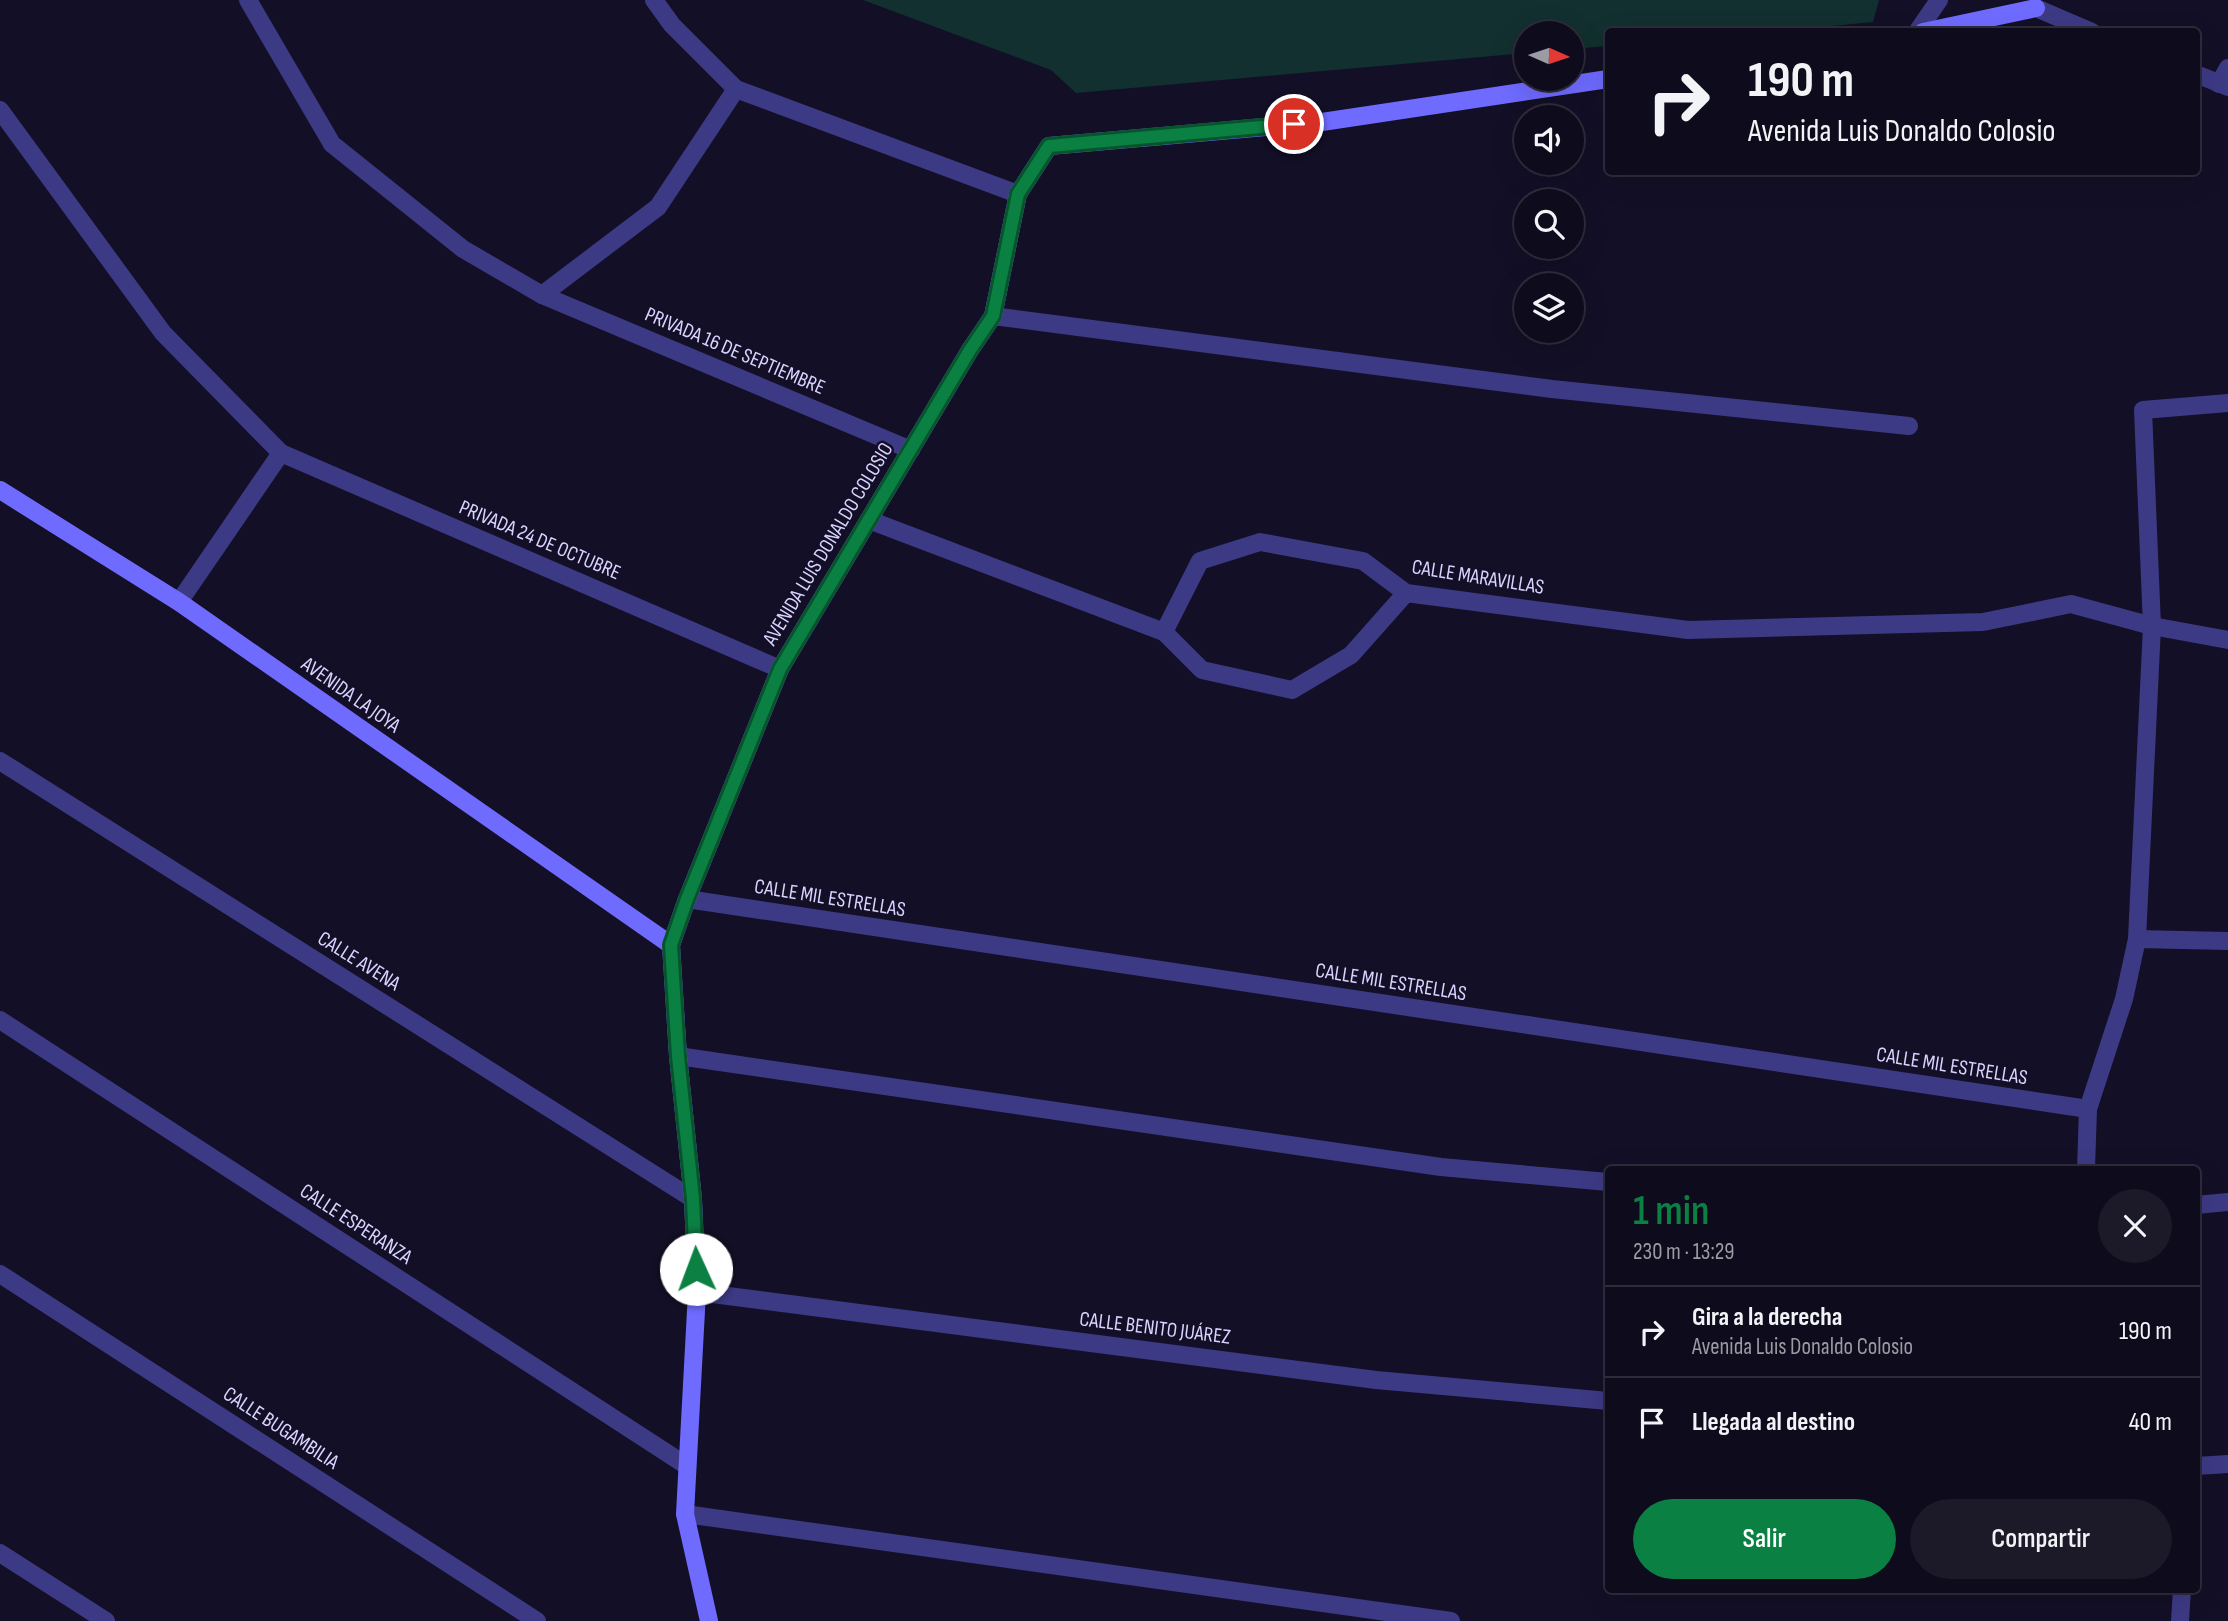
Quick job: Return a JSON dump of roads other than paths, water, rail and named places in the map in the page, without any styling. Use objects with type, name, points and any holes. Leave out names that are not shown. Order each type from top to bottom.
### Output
[{"type":"main road","points":[[1942,28],[2036,8]]},
{"type":"main road","name":"AVENIDA LUIS DONALDO COLOSIO","points":[[709,1621],[685,1514],[697,1292],[693,1199],[678,1056],[671,945],[780,669],[970,350],[993,316],[1018,194],[1049,146],[1322,121],[1605,79]]},
{"type":"main road","name":"AVENIDA LA JOYA","points":[[0,490],[178,602],[671,945]]},
{"type":"street","name":"PRIVADA 16 DE SEPTIEMBRE","points":[[247,0],[332,144],[463,249],[542,295],[911,450]]},
{"type":"street","points":[[654,0],[672,25],[736,89],[1018,194]]},
{"type":"street","points":[[1920,28],[1939,0]]},
{"type":"street","points":[[2036,8],[2083,28]]},
{"type":"street","points":[[2200,75],[2225,80]]},
{"type":"street","points":[[542,295],[658,207],[736,89]]},
{"type":"street","points":[[0,110],[163,333],[281,453],[178,602]]},
{"type":"street","points":[[993,316],[1552,389],[1909,426]]},
{"type":"street","points":[[2086,1166],[2088,1109],[2124,999],[2137,939],[2152,626],[2143,410],[2228,403]]},
{"type":"street","name":"PRIVADA 24 DE OCTUBRE","points":[[281,453],[780,669]]},
{"type":"street","points":[[869,520],[1164,632],[1202,670],[1292,690],[1351,655],[1406,593]]},
{"type":"street","name":"CALLE MARAVILLAS","points":[[1164,632],[1200,561],[1260,542],[1363,561],[1406,593],[1688,630],[1983,622],[2071,604],[2152,626],[2228,640]]},
{"type":"street","name":"CALLE AVENA","points":[[0,761],[693,1199]]},
{"type":"street","name":"CALLE MIL ESTRELLAS","points":[[687,899],[2088,1109]]},
{"type":"street","points":[[2137,939],[2228,941]]},
{"type":"street","name":"CALLE ESPERANZA","points":[[0,1020],[687,1466]]},
{"type":"street","points":[[678,1056],[1441,1167],[1605,1182]]},
{"type":"street","points":[[2200,1205],[2228,1202]]},
{"type":"street","name":"CALLE BUGAMBILIA","points":[[0,1273],[537,1621]]},
{"type":"street","name":"CALLE BENITO JUÁREZ","points":[[697,1292],[1376,1380],[1605,1401]]},
{"type":"street","points":[[2200,1466],[2228,1464]]},
{"type":"street","points":[[685,1514],[1451,1621]]},
{"type":"street","points":[[0,1553],[106,1621]]},
{"type":"street","points":[[2180,1621],[2182,1593]]}]
